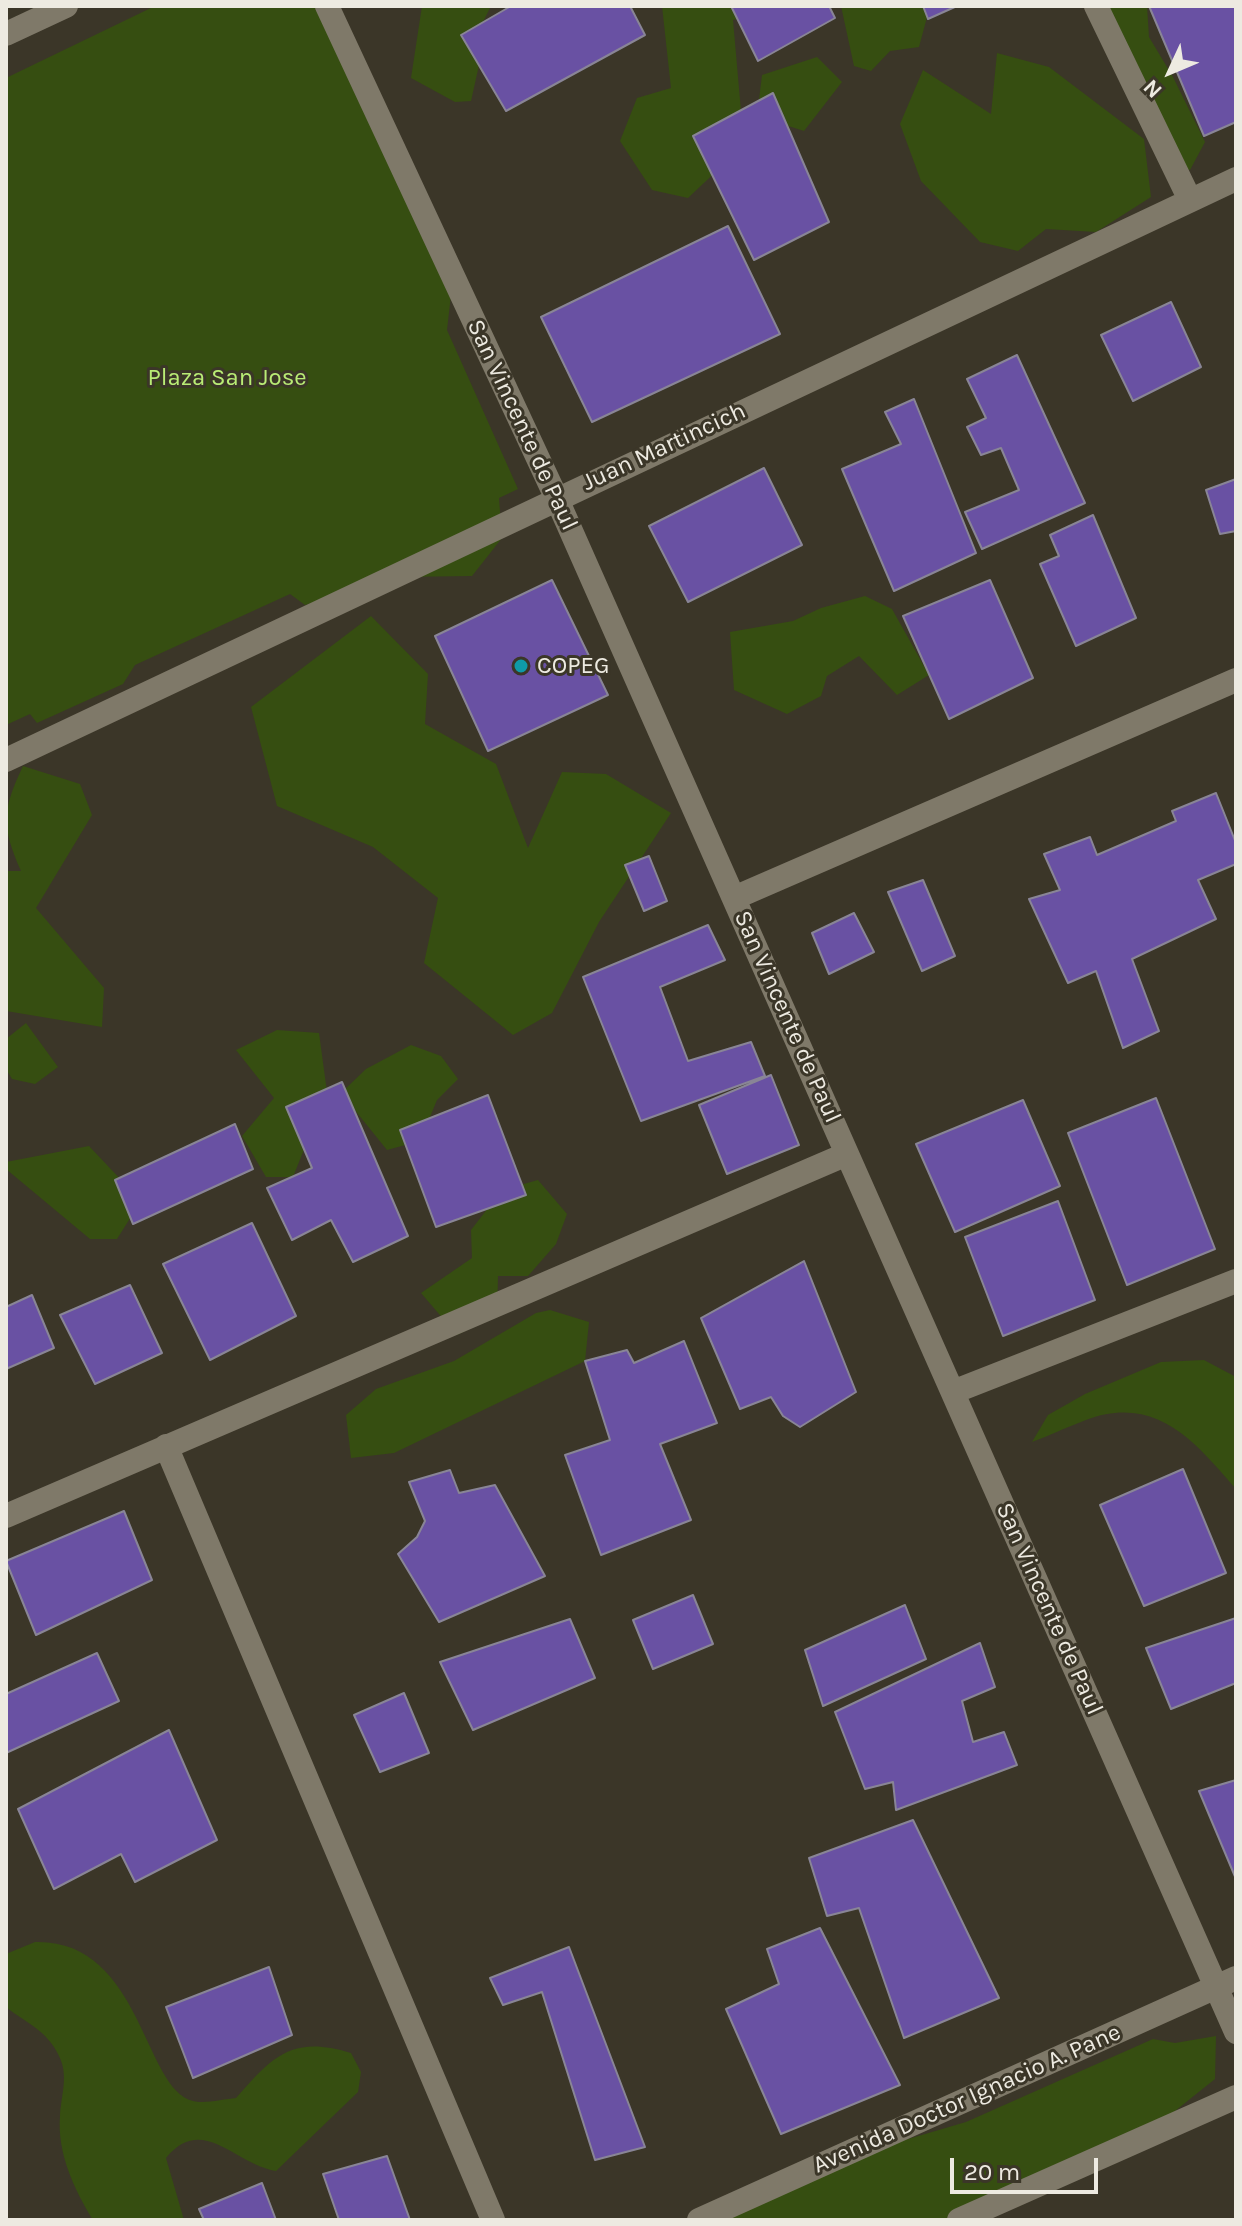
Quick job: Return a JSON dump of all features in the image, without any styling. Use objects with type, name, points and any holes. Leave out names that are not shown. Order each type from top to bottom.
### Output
[{"type":"street","points":[[6,34],[66,6]]},
{"type":"street","name":"San Vincente de Paul","points":[[327,6],[556,497],[953,1392],[1226,1983],[1236,2032]]},
{"type":"street","points":[[1096,6],[1190,200]]},
{"type":"street","name":"Juan Martincich","points":[[6,760],[556,497],[1236,179]]},
{"type":"street","points":[[734,898],[1236,680]]},
{"type":"street","points":[[6,1516],[847,1154]]},
{"type":"street","points":[[953,1392],[1236,1281]]},
{"type":"street","points":[[166,1446],[493,2220]]},
{"type":"street","name":"Avenida Doctor Ignacio A. Pane","points":[[699,2220],[1226,1983]]},
{"type":"street","points":[[959,2220],[1236,2097]]},
{"type":"green space","name":"Plaza San Jose","points":[[155,6],[328,6],[452,286],[447,330],[518,489],[499,498],[502,538],[472,576],[399,577],[305,605],[290,594],[135,665],[123,684],[37,723],[30,714],[6,725],[6,78]]},
{"type":"green space","points":[[422,6],[491,6],[475,38],[479,65],[471,101],[455,102],[411,78]]},
{"type":"green space","points":[[662,6],[769,6],[765,12],[733,20],[741,111],[723,165],[688,198],[652,190],[620,141],[637,98],[671,88]]},
{"type":"green space","points":[[841,6],[930,6],[919,47],[890,51],[871,71],[854,66]]},
{"type":"green space","points":[[1103,6],[1147,6],[1149,37],[1205,142],[1190,170],[1172,165]]},
{"type":"green space","points":[[997,53],[1049,67],[1144,139],[1151,197],[1096,232],[1046,229],[1018,251],[980,242],[921,181],[900,124],[923,70],[991,114]]},
{"type":"green space","points":[[817,57],[842,82],[804,131],[757,116],[762,75]]},
{"type":"green space","points":[[865,596],[892,609],[929,675],[897,695],[859,656],[827,676],[821,696],[787,714],[734,690],[730,632],[793,621],[821,608]]},
{"type":"green space","points":[[371,616],[428,674],[425,724],[496,764],[528,848],[562,772],[606,774],[671,813],[599,922],[552,1013],[513,1035],[424,963],[438,898],[373,847],[277,806],[251,707]]},
{"type":"green space","points":[[23,766],[80,784],[92,815],[36,908],[104,988],[102,1027],[6,1011],[6,871],[21,871],[10,842],[7,818],[11,795]]},
{"type":"green space","points":[[26,1023],[58,1067],[35,1084],[12,1079],[6,1069],[6,1039]]},
{"type":"green space","points":[[277,1030],[319,1033],[327,1092],[293,1177],[266,1177],[242,1136],[274,1098],[236,1050]]},
{"type":"green space","points":[[411,1045],[441,1056],[458,1079],[437,1100],[420,1141],[387,1150],[341,1093],[366,1069]]},
{"type":"green space","points":[[89,1146],[141,1201],[117,1239],[90,1239],[6,1169],[6,1162]]},
{"type":"green space","points":[[538,1180],[567,1214],[556,1244],[528,1276],[498,1276],[497,1315],[457,1335],[421,1293],[472,1258],[471,1230],[502,1190]]},
{"type":"green space","points":[[550,1310],[589,1322],[585,1361],[394,1453],[351,1458],[346,1415],[376,1389],[454,1361],[536,1313]]},
{"type":"green space","points":[[1204,1360],[1236,1377],[1236,1489],[1184,1435],[1169,1425],[1135,1413],[1106,1414],[1032,1442],[1048,1415],[1085,1394],[1161,1362]]},
{"type":"green space","points":[[35,1942],[70,1947],[98,1964],[119,1988],[162,2071],[176,2091],[193,2101],[236,2098],[261,2071],[285,2053],[313,2047],[351,2053],[361,2072],[358,2092],[276,2171],[206,2141],[193,2140],[180,2145],[166,2158],[184,2220],[93,2220],[73,2183],[61,2144],[62,2063],[42,2033],[6,2007],[6,1954]]},
{"type":"green space","points":[[1216,2036],[1215,2079],[1145,2135],[950,2220],[721,2220],[881,2147],[966,2122],[1153,2039],[1175,2043]]},
{"type":"building","points":[[511,6],[630,6],[645,35],[506,111],[461,35]]},
{"type":"building","points":[[731,6],[829,6],[835,18],[758,61]]},
{"type":"building","points":[[923,6],[957,6],[928,19]]},
{"type":"building","points":[[1149,6],[1236,6],[1236,122],[1204,136]]},
{"type":"building","points":[[773,93],[829,222],[754,260],[693,136]]},
{"type":"building","points":[[728,226],[780,334],[592,422],[541,317]]},
{"type":"building","points":[[1171,302],[1201,367],[1133,401],[1101,335]]},
{"type":"building","points":[[1017,355],[1085,503],[982,549],[965,512],[1019,490],[1001,448],[981,455],[967,427],[986,418],[967,379]]},
{"type":"building","points":[[914,399],[976,553],[894,591],[842,469],[901,444],[885,412]]},
{"type":"building","points":[[764,468],[802,545],[688,602],[649,526]]},
{"type":"building","points":[[1236,479],[1236,531],[1220,534],[1206,490]]},
{"type":"building","points":[[1093,515],[1136,618],[1076,646],[1040,564],[1059,556],[1050,535]]},
{"type":"building","name":"COPEG","points":[[552,580],[608,695],[488,751],[435,636]]},
{"type":"building","points":[[990,580],[1033,678],[949,719],[903,616]]},
{"type":"building","points":[[1216,793],[1236,843],[1236,864],[1198,880],[1216,919],[1132,959],[1159,1031],[1123,1048],[1096,971],[1068,983],[1029,899],[1060,890],[1044,854],[1090,837],[1097,855],[1176,821],[1172,811]]},
{"type":"building","points":[[649,856],[667,901],[644,911],[625,865]]},
{"type":"building","points":[[923,880],[955,956],[922,971],[888,892]]},
{"type":"building","points":[[854,913],[874,952],[829,974],[812,933]]},
{"type":"building","points":[[708,925],[725,960],[660,987],[688,1061],[751,1042],[765,1076],[641,1121],[583,977]]},
{"type":"building","points":[[771,1075],[799,1145],[727,1174],[699,1105]]},
{"type":"building","points":[[342,1082],[408,1236],[353,1262],[331,1220],[292,1240],[267,1188],[312,1168],[286,1107]]},
{"type":"building","points":[[488,1095],[526,1195],[436,1227],[400,1130]]},
{"type":"building","points":[[1156,1098],[1215,1249],[1127,1285],[1068,1133]]},
{"type":"building","points":[[1023,1100],[1060,1186],[955,1232],[916,1144]]},
{"type":"building","points":[[235,1124],[253,1169],[133,1224],[115,1180]]},
{"type":"building","points":[[1058,1201],[1095,1300],[1003,1336],[965,1237]]},
{"type":"building","points":[[252,1223],[296,1316],[210,1360],[163,1264]]},
{"type":"building","points":[[804,1261],[856,1392],[800,1427],[783,1416],[771,1397],[740,1409],[701,1318]]},
{"type":"building","points":[[130,1285],[162,1353],[95,1384],[60,1315]]},
{"type":"building","points":[[32,1295],[54,1348],[6,1369],[6,1307]]},
{"type":"building","points":[[684,1341],[717,1423],[660,1444],[691,1520],[601,1555],[565,1455],[610,1440],[585,1361],[627,1350],[634,1363]]},
{"type":"building","points":[[1183,1469],[1226,1573],[1144,1606],[1100,1505]]},
{"type":"building","points":[[450,1470],[459,1493],[495,1485],[545,1576],[439,1622],[398,1554],[417,1537],[425,1521],[409,1482]]},
{"type":"building","points":[[124,1511],[152,1580],[36,1635],[6,1561]]},
{"type":"building","points":[[693,1595],[713,1644],[653,1669],[633,1620]]},
{"type":"building","points":[[905,1605],[926,1659],[823,1706],[805,1650]]},
{"type":"building","points":[[1236,1618],[1236,1683],[1171,1709],[1146,1648]]},
{"type":"building","points":[[570,1619],[595,1678],[473,1730],[440,1662]]},
{"type":"building","points":[[980,1643],[995,1687],[962,1701],[973,1742],[1004,1732],[1017,1765],[896,1810],[893,1782],[865,1789],[835,1712]]},
{"type":"building","points":[[97,1653],[119,1701],[6,1753],[6,1694]]},
{"type":"building","points":[[404,1693],[429,1753],[380,1772],[354,1715]]},
{"type":"building","points":[[169,1730],[217,1840],[135,1882],[121,1854],[54,1889],[18,1809]]},
{"type":"building","points":[[1236,1780],[1236,1879],[1199,1791]]},
{"type":"building","points":[[913,1820],[999,1998],[904,2038],[859,1908],[827,1916],[809,1858]]},
{"type":"building","points":[[820,1928],[900,2085],[781,2134],[726,2009],[779,1984],[767,1949]]},
{"type":"building","points":[[569,1947],[645,2147],[595,2160],[542,1992],[503,2005],[490,1978]]},
{"type":"building","points":[[269,1967],[292,2035],[193,2078],[166,2007]]},
{"type":"building","points":[[387,2156],[410,2220],[339,2220],[323,2174]]},
{"type":"building","points":[[262,2183],[276,2220],[204,2220],[199,2209]]},
{"type":"place","name":"COPEG","points":[[521,666]]}]
